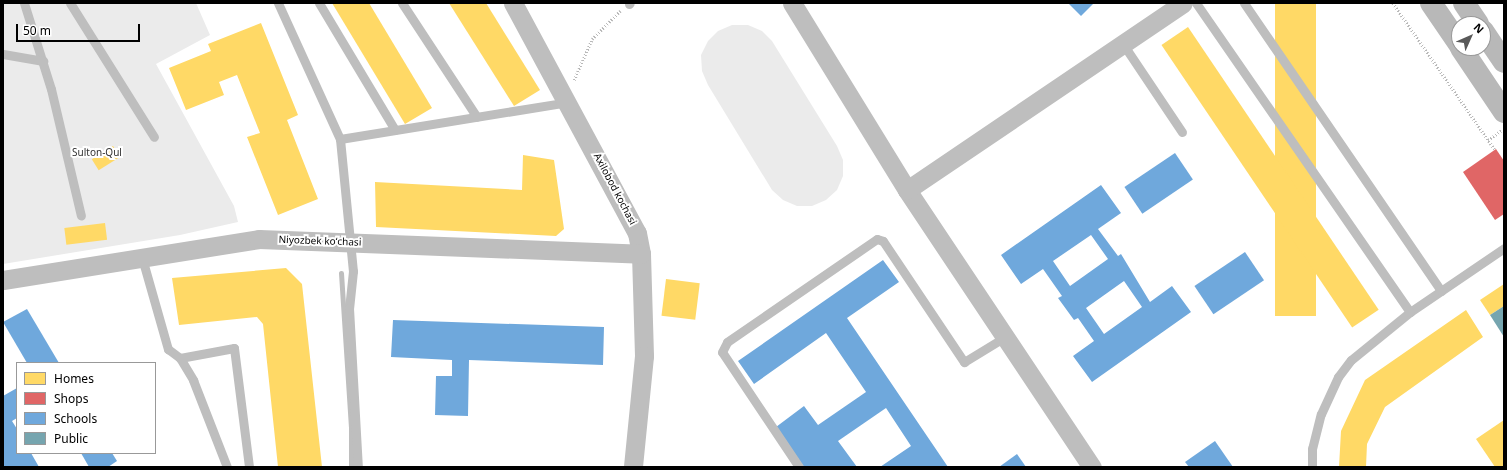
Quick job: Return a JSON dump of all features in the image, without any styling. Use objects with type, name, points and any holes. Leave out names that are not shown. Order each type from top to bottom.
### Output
[{"type":"main road","points":[[1431,3],[1451,32]]},
{"type":"main road","points":[[1464,3],[1473,16]]},
{"type":"main road","points":[[1491,43],[1504,62]]},
{"type":"main road","points":[[1466,56],[1504,112]]},
{"type":"street","name":"Axilobod kochasi","points":[[513,3],[629,214],[637,233],[641,254],[644,356],[634,467]]},
{"type":"street","points":[[792,3],[907,190],[1092,467]]},
{"type":"street","points":[[907,190],[1183,3]]},
{"type":"street","name":"Niyozbek koʻchasi","points":[[3,280],[259,239],[641,254]]},
{"type":"lane","points":[[24,3],[43,62],[82,216]]},
{"type":"lane","points":[[70,3],[154,137]]},
{"type":"lane","points":[[278,3],[340,139],[351,242],[352,271],[349,308],[358,467]]},
{"type":"lane","points":[[319,3],[395,130]]},
{"type":"lane","points":[[402,3],[477,117]]},
{"type":"lane","points":[[1196,3],[1410,312]]},
{"type":"lane","points":[[1244,3],[1441,291]]},
{"type":"lane","points":[[1123,44],[1182,132]]},
{"type":"lane","points":[[3,54],[43,62]]},
{"type":"lane","points":[[340,139],[568,102]]},
{"type":"lane","points":[[799,467],[722,352],[727,342],[877,239],[884,241],[964,362],[1005,337]]},
{"type":"lane","points":[[1312,467],[1312,449],[1321,414],[1338,377],[1351,360],[1410,312],[1504,248]]},
{"type":"lane","points":[[142,258],[168,349],[180,358],[193,380],[227,467]]},
{"type":"lane","points":[[180,358],[234,348],[249,467]]},
{"type":"path","points":[[1393,3],[1495,150]]},
{"type":"path","points":[[568,102],[578,67],[592,39],[604,24],[629,4]]},
{"type":"path","points":[[1488,140],[1504,129]]},
{"type":"green space","name":"Sulton-Qul","points":[[3,3],[196,3],[210,35],[156,64],[234,206],[238,222],[180,235],[3,264]]},
{"type":"green space","points":[[732,25],[748,25],[762,31],[772,41],[837,146],[843,160],[843,176],[837,190],[826,200],[812,206],[797,206],[783,200],[772,190],[708,85],[702,71],[701,55],[708,41],[718,31]]},
{"type":"building: Homes","points":[[332,3],[369,3],[432,108],[405,124]]},
{"type":"building: Homes","points":[[449,3],[486,3],[540,90],[514,106]]},
{"type":"building: Homes","points":[[1275,3],[1316,3],[1316,316],[1275,316]]},
{"type":"building: Homes","points":[[261,23],[298,115],[287,120],[318,199],[278,215],[247,137],[260,133],[237,75],[219,82],[224,95],[186,110],[169,68],[211,51],[208,44]]},
{"type":"building: Homes","points":[[1188,27],[1379,310],[1352,328],[1161,45]]},
{"type":"building: Homes","points":[[113,146],[120,157],[99,170],[92,159]]},
{"type":"building: Homes","points":[[523,155],[554,160],[564,229],[556,236],[376,227],[375,182],[522,190]]},
{"type":"building: Homes","points":[[105,223],[107,240],[66,245],[64,228]]},
{"type":"building: Homes","points":[[286,268],[302,284],[322,467],[278,467],[263,324],[257,317],[179,325],[172,278]]},
{"type":"building: Homes","points":[[666,279],[700,283],[695,320],[661,316]]},
{"type":"building: Homes","points":[[1504,284],[1504,306],[1490,315],[1480,300]]},
{"type":"building: Homes","points":[[1466,310],[1483,337],[1385,407],[1367,444],[1366,467],[1339,467],[1341,431],[1365,380]]},
{"type":"building: Homes","points":[[1504,420],[1504,467],[1495,467],[1476,439]]},
{"type":"building: Shops","points":[[1496,149],[1504,161],[1504,214],[1495,220],[1463,172]]},
{"type":"building: Schools","points":[[1068,3],[1094,3],[1081,16]]},
{"type":"building: Schools","points":[[1175,153],[1193,180],[1142,214],[1124,187]]},
{"type":"building: Schools","points":[[1101,185],[1121,213],[1098,229],[1118,256],[1121,254],[1150,302],[1172,286],[1191,312],[1092,382],[1073,356],[1094,341],[1078,318],[1074,320],[1058,298],[1062,296],[1043,269],[1021,284],[1001,255]],"holes":[[[1091,235],[1108,259],[1070,286],[1053,261]],[[1124,281],[1142,307],[1104,334],[1086,308]]]},
{"type":"building: Schools","points":[[1245,252],[1264,280],[1213,314],[1194,286]]},
{"type":"building: Schools","points":[[883,260],[899,282],[847,318],[948,467],[880,467],[911,446],[886,408],[838,441],[857,467],[804,467],[776,427],[804,406],[818,425],[866,392],[826,333],[754,384],[738,361]]},
{"type":"building: Schools","points":[[27,309],[58,362],[26,362],[3,322]]},
{"type":"building: Schools","points":[[393,320],[604,327],[603,365],[469,360],[468,416],[435,415],[436,376],[452,376],[452,360],[391,357]]},
{"type":"building: Schools","points":[[16,389],[16,419],[12,421],[16,427],[16,454],[32,454],[39,467],[3,467],[3,396]]},
{"type":"building: Schools","points":[[1215,441],[1233,467],[1189,467],[1185,462]]},
{"type":"building: Schools","points":[[82,454],[113,454],[117,461],[108,467],[89,467]]},
{"type":"building: Schools","points":[[1017,454],[1026,467],[999,467]]},
{"type":"building: Public","points":[[1504,306],[1504,337],[1490,315]]},
{"type":"waterway","points":[[341,273],[351,427],[351,467]]}]
